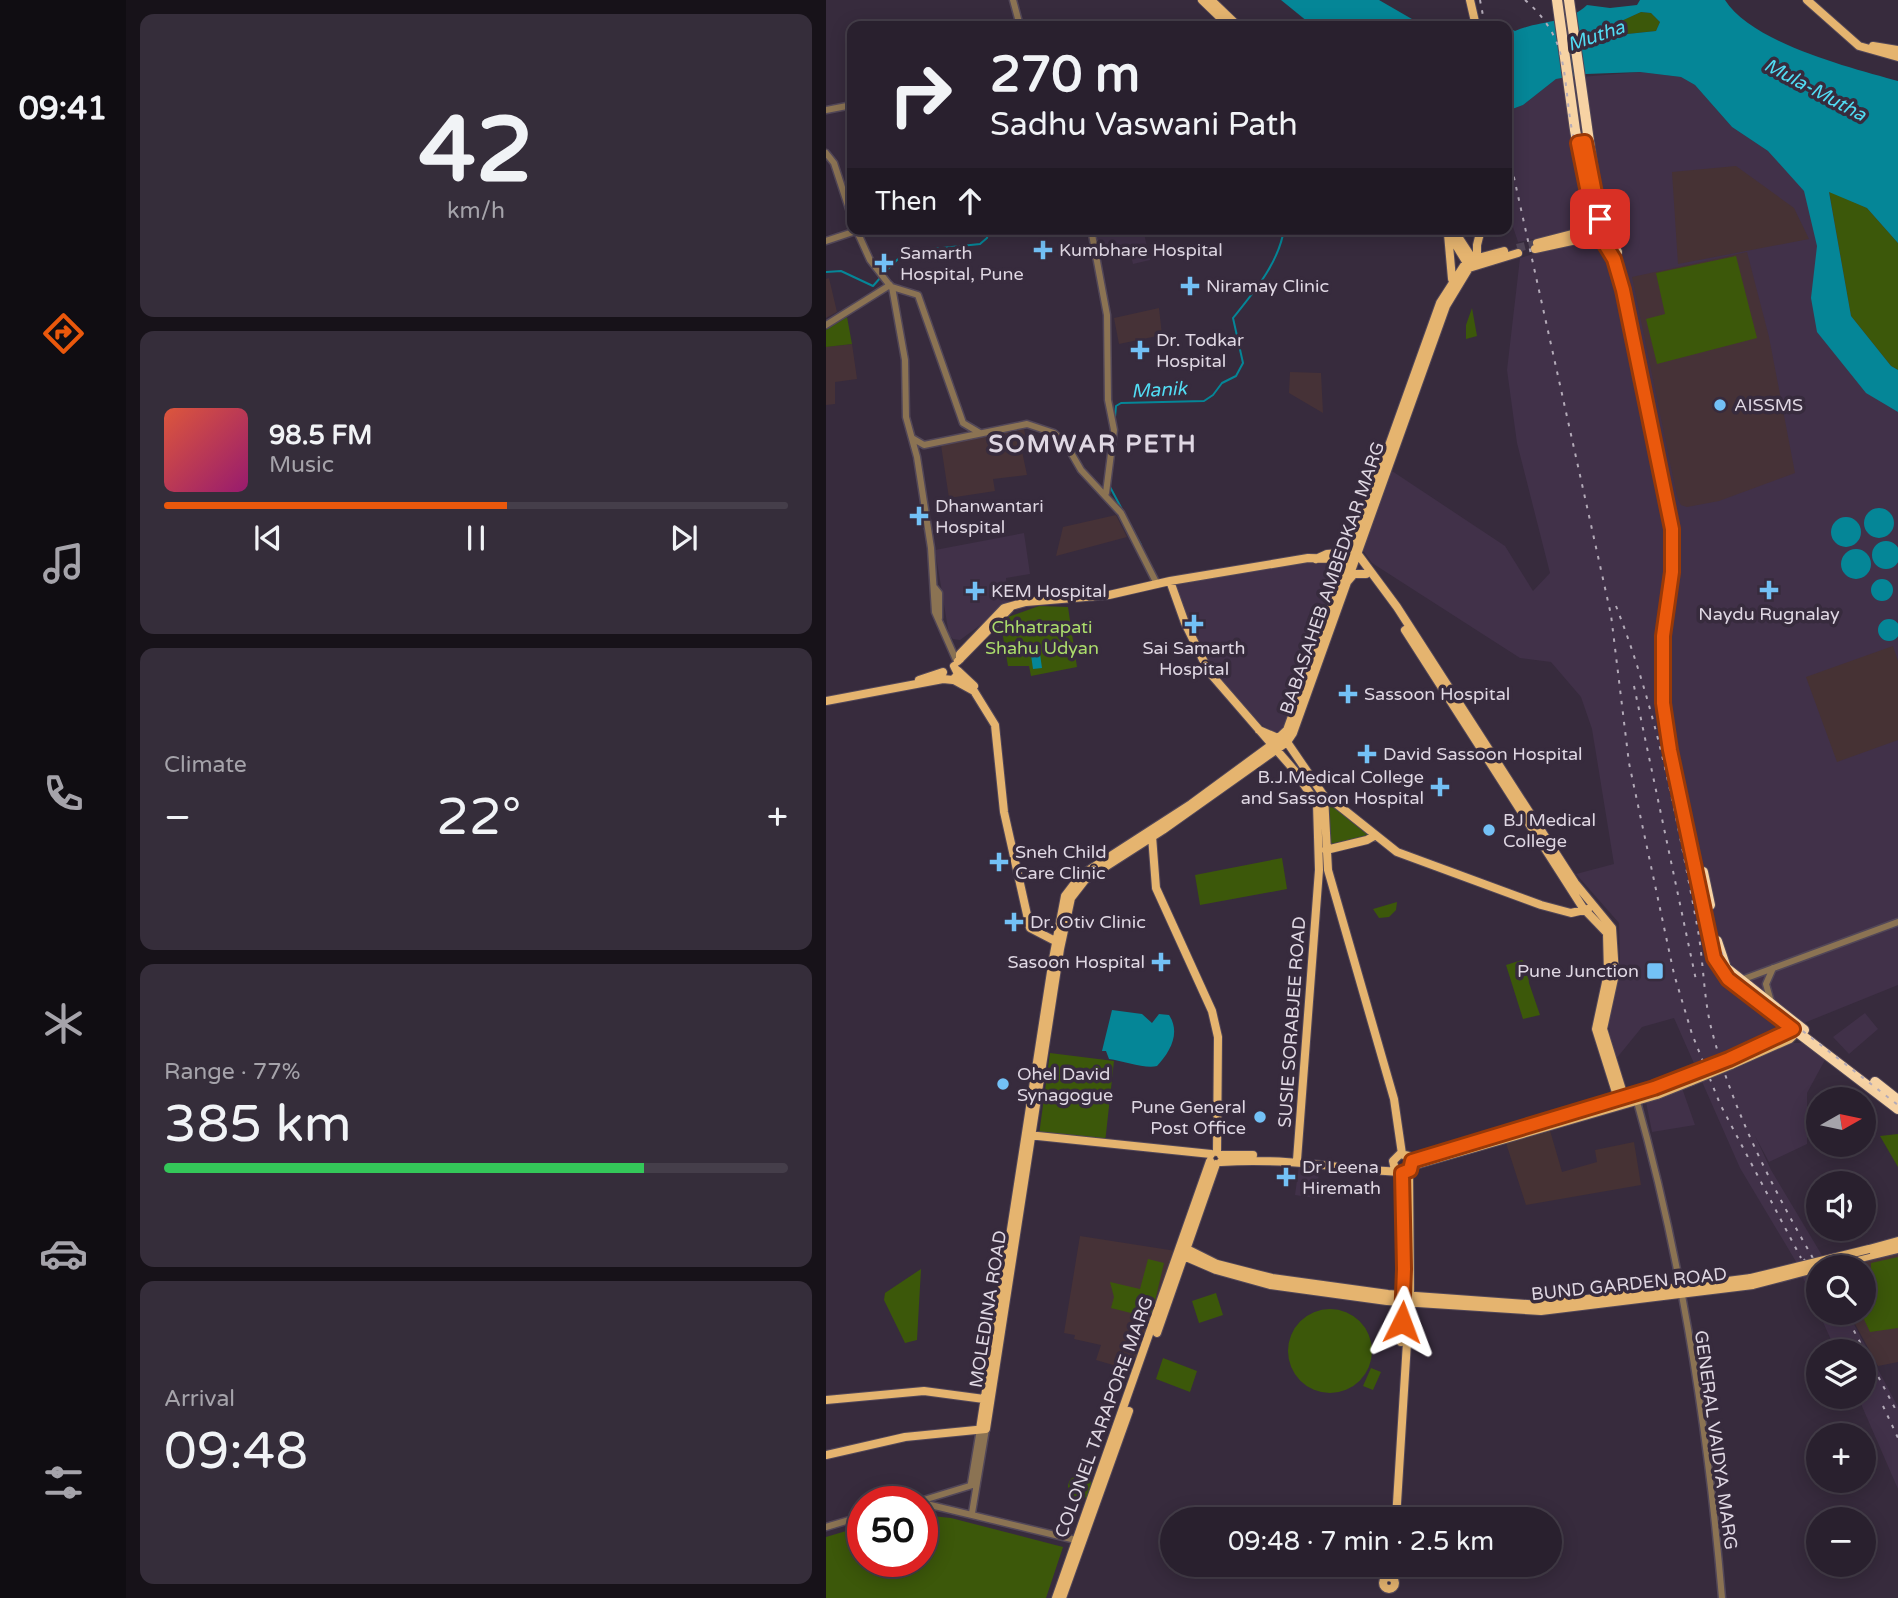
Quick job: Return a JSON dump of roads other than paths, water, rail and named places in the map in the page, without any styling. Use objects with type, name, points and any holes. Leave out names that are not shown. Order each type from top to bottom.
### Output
[{"type":"highway","points":[[1557,0],[1581,129],[1592,172],[1601,231]]},
{"type":"highway","points":[[1563,0],[1581,129]]},
{"type":"highway","points":[[1569,0],[1581,143],[1591,212],[1618,272],[1650,402],[1678,537],[1667,675],[1675,742],[1721,956],[1727,968],[1771,1002],[1797,1029],[1898,1109]]},
{"type":"highway","points":[[1581,143],[1592,172]]},
{"type":"highway","points":[[1581,232],[1591,212]]},
{"type":"highway","points":[[1650,402],[1672,545],[1663,636],[1663,703],[1670,750],[1714,958],[1728,979],[1898,1100]]},
{"type":"main road","points":[[1202,0],[1224,21]]},
{"type":"main road","points":[[1211,0],[1233,21]]},
{"type":"main road","points":[[1470,0],[1475,21]]},
{"type":"main road","points":[[1807,0],[1859,46],[1898,57]]},
{"type":"main road","points":[[1812,0],[1870,46],[1898,50]]},
{"type":"main road","points":[[1601,231],[1534,246],[1581,232],[1601,231]]},
{"type":"main road","points":[[1451,235],[1452,281]]},
{"type":"main road","points":[[1454,235],[1475,260]]},
{"type":"main road","points":[[1475,260],[1480,235]]},
{"type":"main road","points":[[1475,260],[1517,250]]},
{"type":"main road","name":"BABASAHEB AMBEDKAR MARG","points":[[1283,741],[1352,556],[1440,303],[1452,281],[1475,260]]},
{"type":"main road","name":"BABASAHEB AMBEDKAR MARG","points":[[1028,1137],[1059,941],[1076,888],[1273,749],[1297,723],[1352,556],[1446,306],[1475,260]]},
{"type":"main road","points":[[826,698],[953,670],[1010,608],[1026,602],[1109,596],[1170,581],[1352,556]]},
{"type":"main road","points":[[1352,556],[1573,886],[1613,930],[1615,974],[1603,1029],[1622,1101]]},
{"type":"main road","points":[[1352,556],[1396,607],[1573,886],[1585,911],[1604,928],[1608,942],[1608,973],[1597,1029],[1622,1101]]},
{"type":"main road","points":[[1343,587],[1354,575],[1366,574]]},
{"type":"main road","points":[[1170,581],[1185,623],[1209,672],[1321,803]]},
{"type":"main road","points":[[953,670],[975,690],[995,715],[1010,822],[1031,921],[1037,929],[1059,941]]},
{"type":"main road","points":[[1259,730],[1283,741],[1322,790],[1321,803],[1332,887],[1394,1099],[1404,1168],[1407,1298],[1395,1507]]},
{"type":"main road","points":[[1321,803],[1333,801],[1397,852],[1463,878],[1572,913],[1585,911],[1593,905]]},
{"type":"main road","name":"SUSIE SORABJEE ROAD","points":[[1298,1157],[1321,803]]},
{"type":"main road","name":"COLONEL TARAPORE MARG","points":[[1062,1598],[1215,1158],[1218,1037],[1212,1011],[1156,888],[1151,835]]},
{"type":"main road","points":[[1326,849],[1358,843],[1374,836]]},
{"type":"main road","points":[[1317,892],[1324,885],[1332,887]]},
{"type":"main road","points":[[1028,1137],[1215,1158],[1298,1157],[1404,1168],[1691,1078],[1797,1029]]},
{"type":"main road","points":[[1404,1168],[1596,1106],[1622,1101]]},
{"type":"main road","name":"MOLEDINA ROAD","points":[[983,1429],[984,1399],[1028,1137]]},
{"type":"main road","name":"MOLEDINA ROAD","points":[[983,1429],[1028,1137]]},
{"type":"main road","points":[[1402,1154],[1395,1157],[1404,1168]]},
{"type":"main road","points":[[1861,1255],[1898,1241]]},
{"type":"main road","points":[[1752,1282],[1870,1252],[1898,1249]]},
{"type":"main road","name":"BUND GARDEN ROAD","points":[[1182,1252],[1272,1278],[1407,1298],[1541,1311],[1752,1282]]},
{"type":"main road","points":[[1752,1282],[1806,1271]]},
{"type":"main road","points":[[826,1400],[924,1391],[984,1399]]},
{"type":"main road","points":[[826,1455],[905,1437],[983,1429]]},
{"type":"main road","name":"COLONEL TARAPORE MARG","points":[[1056,1598],[1080,1540]]},
{"type":"main road","points":[[1389,1593],[1395,1584],[1390,1577]]},
{"type":"street","points":[[1013,0],[1019,21]]},
{"type":"street","points":[[826,110],[847,106]]},
{"type":"street","points":[[826,153],[834,163],[847,203]]},
{"type":"street","points":[[826,241],[847,233]]},
{"type":"street","points":[[859,235],[877,270],[890,285],[905,360],[904,391],[917,457],[935,588],[939,593],[939,618],[953,670]]},
{"type":"street","points":[[1092,235],[1107,315],[1108,400],[1114,430],[1106,493]]},
{"type":"street","points":[[826,325],[890,285],[914,292],[924,307],[963,423],[981,433]]},
{"type":"street","points":[[954,439],[963,423]]},
{"type":"street","points":[[911,437],[924,444],[1027,424],[1054,433],[1066,444],[1081,470],[1106,493],[1122,515],[1157,584]]},
{"type":"street","points":[[917,457],[924,444]]},
{"type":"street","points":[[1741,980],[1898,922]]},
{"type":"street","points":[[1771,1002],[1766,984],[1773,968]]},
{"type":"street","name":"GENERAL VAIDYA MARG","points":[[1636,1097],[1680,1291],[1712,1493],[1722,1598]]},
{"type":"street","points":[[975,1513],[974,1483],[983,1429]]},
{"type":"street","points":[[974,1483],[939,1495],[940,1506],[975,1513],[997,1523],[1080,1540]]},
{"type":"street","points":[[826,1527],[847,1521]]},
{"type":"water","points":[[1281,0],[1379,0],[1415,21],[1307,21]]},
{"type":"water","points":[[1640,0],[1725,0],[1738,15],[1779,41],[1830,61],[1898,81],[1898,243],[1867,208],[1829,192],[1851,316],[1891,366],[1898,370],[1898,412],[1866,393],[1817,332],[1811,298],[1817,246],[1804,191],[1768,151],[1732,127],[1695,85],[1681,77],[1640,72],[1586,74],[1556,79],[1523,105],[1512,109],[1512,30],[1562,19],[1587,5],[1610,8],[1637,5]],"holes":[[[1641,12],[1651,13],[1660,22],[1656,31],[1618,35],[1606,28]]]},
{"type":"water","points":[[1879,508],[1890,512],[1894,523],[1890,534],[1879,538],[1868,534],[1864,523],[1868,512]]},
{"type":"water","points":[[1846,517],[1857,521],[1861,532],[1857,543],[1846,547],[1835,543],[1831,532],[1835,521]]},
{"type":"water","points":[[1886,541],[1896,545],[1899,560],[1896,565],[1886,569],[1876,565],[1872,555],[1876,545]]},
{"type":"water","points":[[1856,549],[1867,553],[1871,564],[1867,575],[1856,579],[1845,575],[1841,564],[1845,553]]},
{"type":"water","points":[[1882,579],[1890,582],[1893,590],[1890,598],[1882,601],[1874,598],[1871,590],[1874,582]]},
{"type":"water","points":[[1885,620],[1893,620],[1899,626],[1899,634],[1893,640],[1885,640],[1879,634],[1879,626]]},
{"type":"water","points":[[1039,647],[1042,668],[1033,669],[1030,648]]},
{"type":"water","points":[[1112,1010],[1142,1014],[1152,1023],[1159,1014],[1169,1015],[1174,1035],[1166,1055],[1157,1066],[1140,1066],[1109,1059],[1106,1051],[1102,1051]]},
{"type":"waterway","points":[[884,273],[905,252],[980,244],[988,235]]},
{"type":"waterway","name":"Manik","points":[[1115,417],[1116,406],[1121,403],[1204,401],[1213,395],[1222,383],[1236,376],[1243,363],[1233,318],[1271,266],[1283,235]]},
{"type":"waterway","points":[[826,272],[841,271],[873,286],[881,277]]},
{"type":"waterway","name":"Manik","points":[[1109,485],[1141,545]]},
{"type":"tunnel","points":[[1517,248],[1534,244]]},
{"type":"railway","points":[[1480,0],[1484,21]]},
{"type":"railway","points":[[1525,0],[1544,20],[1557,43],[1574,139],[1630,302]]},
{"type":"railway","points":[[1512,152],[1513,156]]},
{"type":"railway","points":[[1512,169],[1611,615],[1629,763],[1674,974],[1692,1034],[1720,1104],[1801,1258]]},
{"type":"railway","points":[[1649,394],[1677,541],[1666,654],[1669,713],[1716,940],[1728,967],[1746,987],[1898,1105]]},
{"type":"railway","points":[[1616,606],[1643,684],[1664,764],[1697,925],[1710,1022],[1722,1066],[1758,1154],[1811,1255]]},
{"type":"railway","points":[[1634,686],[1696,980]]},
{"type":"railway","points":[[1851,1325],[1898,1414]]},
{"type":"railway","points":[[1883,1406],[1898,1438]]},
{"type":"place","name":"Kumbhare Hospital","points":[[1043,250]]},
{"type":"place","name":"Samarth Hospital, Pune","points":[[884,263]]},
{"type":"place","name":"Niramay Clinic","points":[[1190,286]]},
{"type":"place","name":"Dr. Todkar Hospital","points":[[1140,350]]},
{"type":"place","name":"AISSMS","points":[[1720,405]]},
{"type":"place","name":"Dhanwantari Hospital","points":[[919,516]]},
{"type":"place","name":"Naydu Rugnalay","points":[[1769,590]]},
{"type":"place","name":"KEM Hospital","points":[[975,591]]},
{"type":"place","name":"Sai Samarth Hospital","points":[[1194,624]]},
{"type":"place","name":"Sassoon Hospital","points":[[1348,694]]},
{"type":"place","name":"David Sassoon Hospital","points":[[1367,754]]},
{"type":"place","name":"B.J.Medical College and Sassoon Hospital","points":[[1440,787]]},
{"type":"place","name":"BJ Medical College","points":[[1489,830]]},
{"type":"place","name":"Sneh Child Care Clinic","points":[[999,862]]},
{"type":"place","name":"Dr. Otiv Clinic","points":[[1014,922]]},
{"type":"place","name":"Sasoon Hospital","points":[[1161,962]]},
{"type":"place","name":"Pune Junction","points":[[1655,971]]},
{"type":"place","name":"Ohel David Synagogue","points":[[1003,1084]]},
{"type":"place","name":"Pune General Post Office","points":[[1260,1117]]},
{"type":"place","name":"Dr Leena Hiremath","points":[[1286,1177]]},
{"type":"district","name":"SOMWAR PETH","points":[[1093,444]]},
{"type":"water label","name":"Mutha","points":[[1596,36]]},
{"type":"water label","name":"Mula-Mutha","points":[[1815,90]]},
{"type":"park label","name":"Chhatrapati Shahu Udyan","points":[[1042,637]]}]
